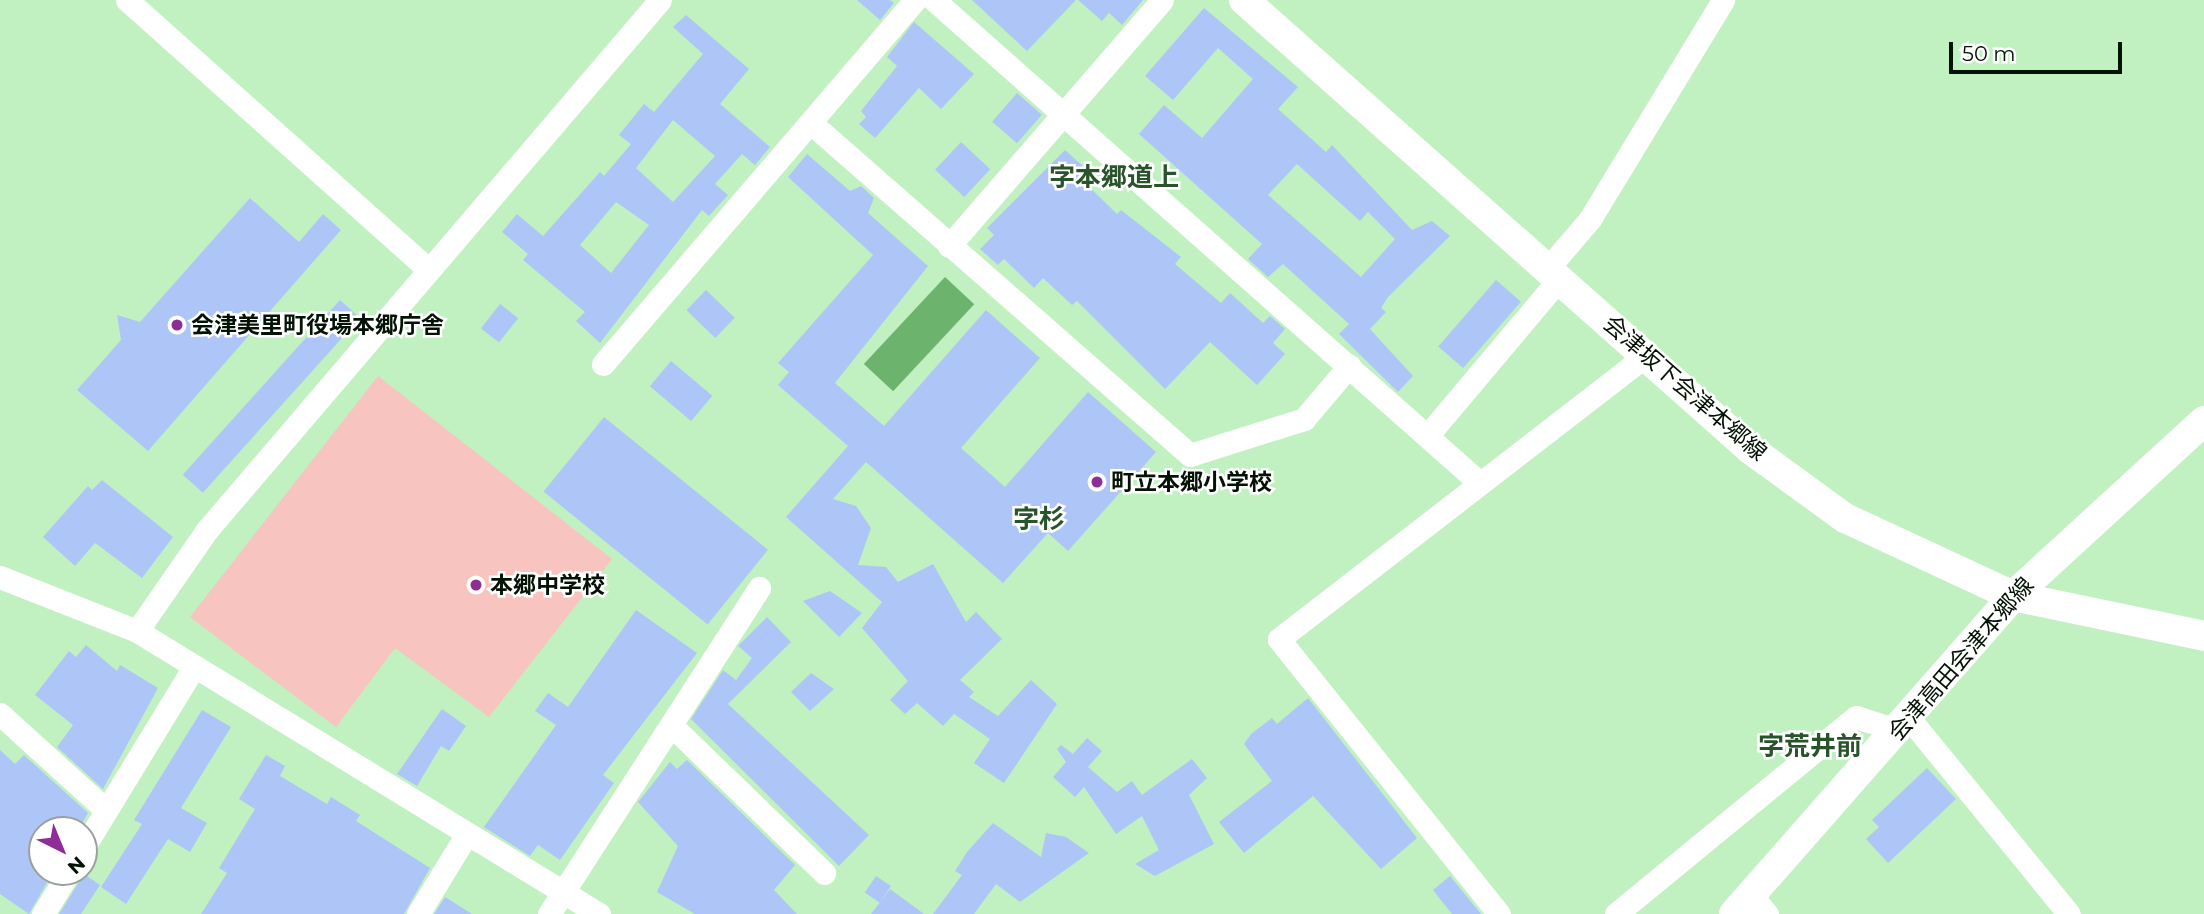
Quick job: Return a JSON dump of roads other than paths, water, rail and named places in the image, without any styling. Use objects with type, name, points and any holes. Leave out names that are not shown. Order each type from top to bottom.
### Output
[{"type":"main road","name":"会津坂下会津本郷線","points":[[1244,0],[1555,272],[1750,449],[1845,518],[2013,596],[2204,636]]},
{"type":"main road","name":"会津高田会津本郷線","points":[[1750,908],[2013,596],[2204,421]]},
{"type":"street","points":[[127,0],[428,269]]},
{"type":"street","points":[[137,631],[207,530],[660,0]]},
{"type":"street","points":[[603,364],[915,0]]},
{"type":"street","points":[[934,0],[1480,483]]},
{"type":"street","points":[[949,246],[1163,0]]},
{"type":"street","points":[[1427,436],[1555,272],[1723,0]]},
{"type":"street","points":[[811,123],[1191,455],[1304,419],[1349,366]]},
{"type":"street","points":[[1499,914],[1279,639],[1645,356]]},
{"type":"street","points":[[0,577],[137,631],[465,837],[556,905],[599,914]]},
{"type":"street","points":[[556,905],[759,588]]},
{"type":"street","points":[[98,823],[194,667]]},
{"type":"street","points":[[0,714],[106,810]]},
{"type":"street","points":[[1616,914],[1856,717],[1904,725],[2069,914]]},
{"type":"street","points":[[671,725],[824,873]]},
{"type":"street","points":[[418,914],[465,837]]},
{"type":"street","points":[[43,914],[60,886]]},
{"type":"place","name":"会津美里町役場本郷庁舎","points":[[177,325]]},
{"type":"place","name":"町立本郷小学校","points":[[1097,482]]},
{"type":"place","name":"本郷中学校","points":[[476,585]]},
{"type":"district","name":"字本郷道上","points":[[1114,178]]},
{"type":"district","name":"字杉","points":[[1039,520]]},
{"type":"district","name":"字荒井前","points":[[1810,747]]}]
